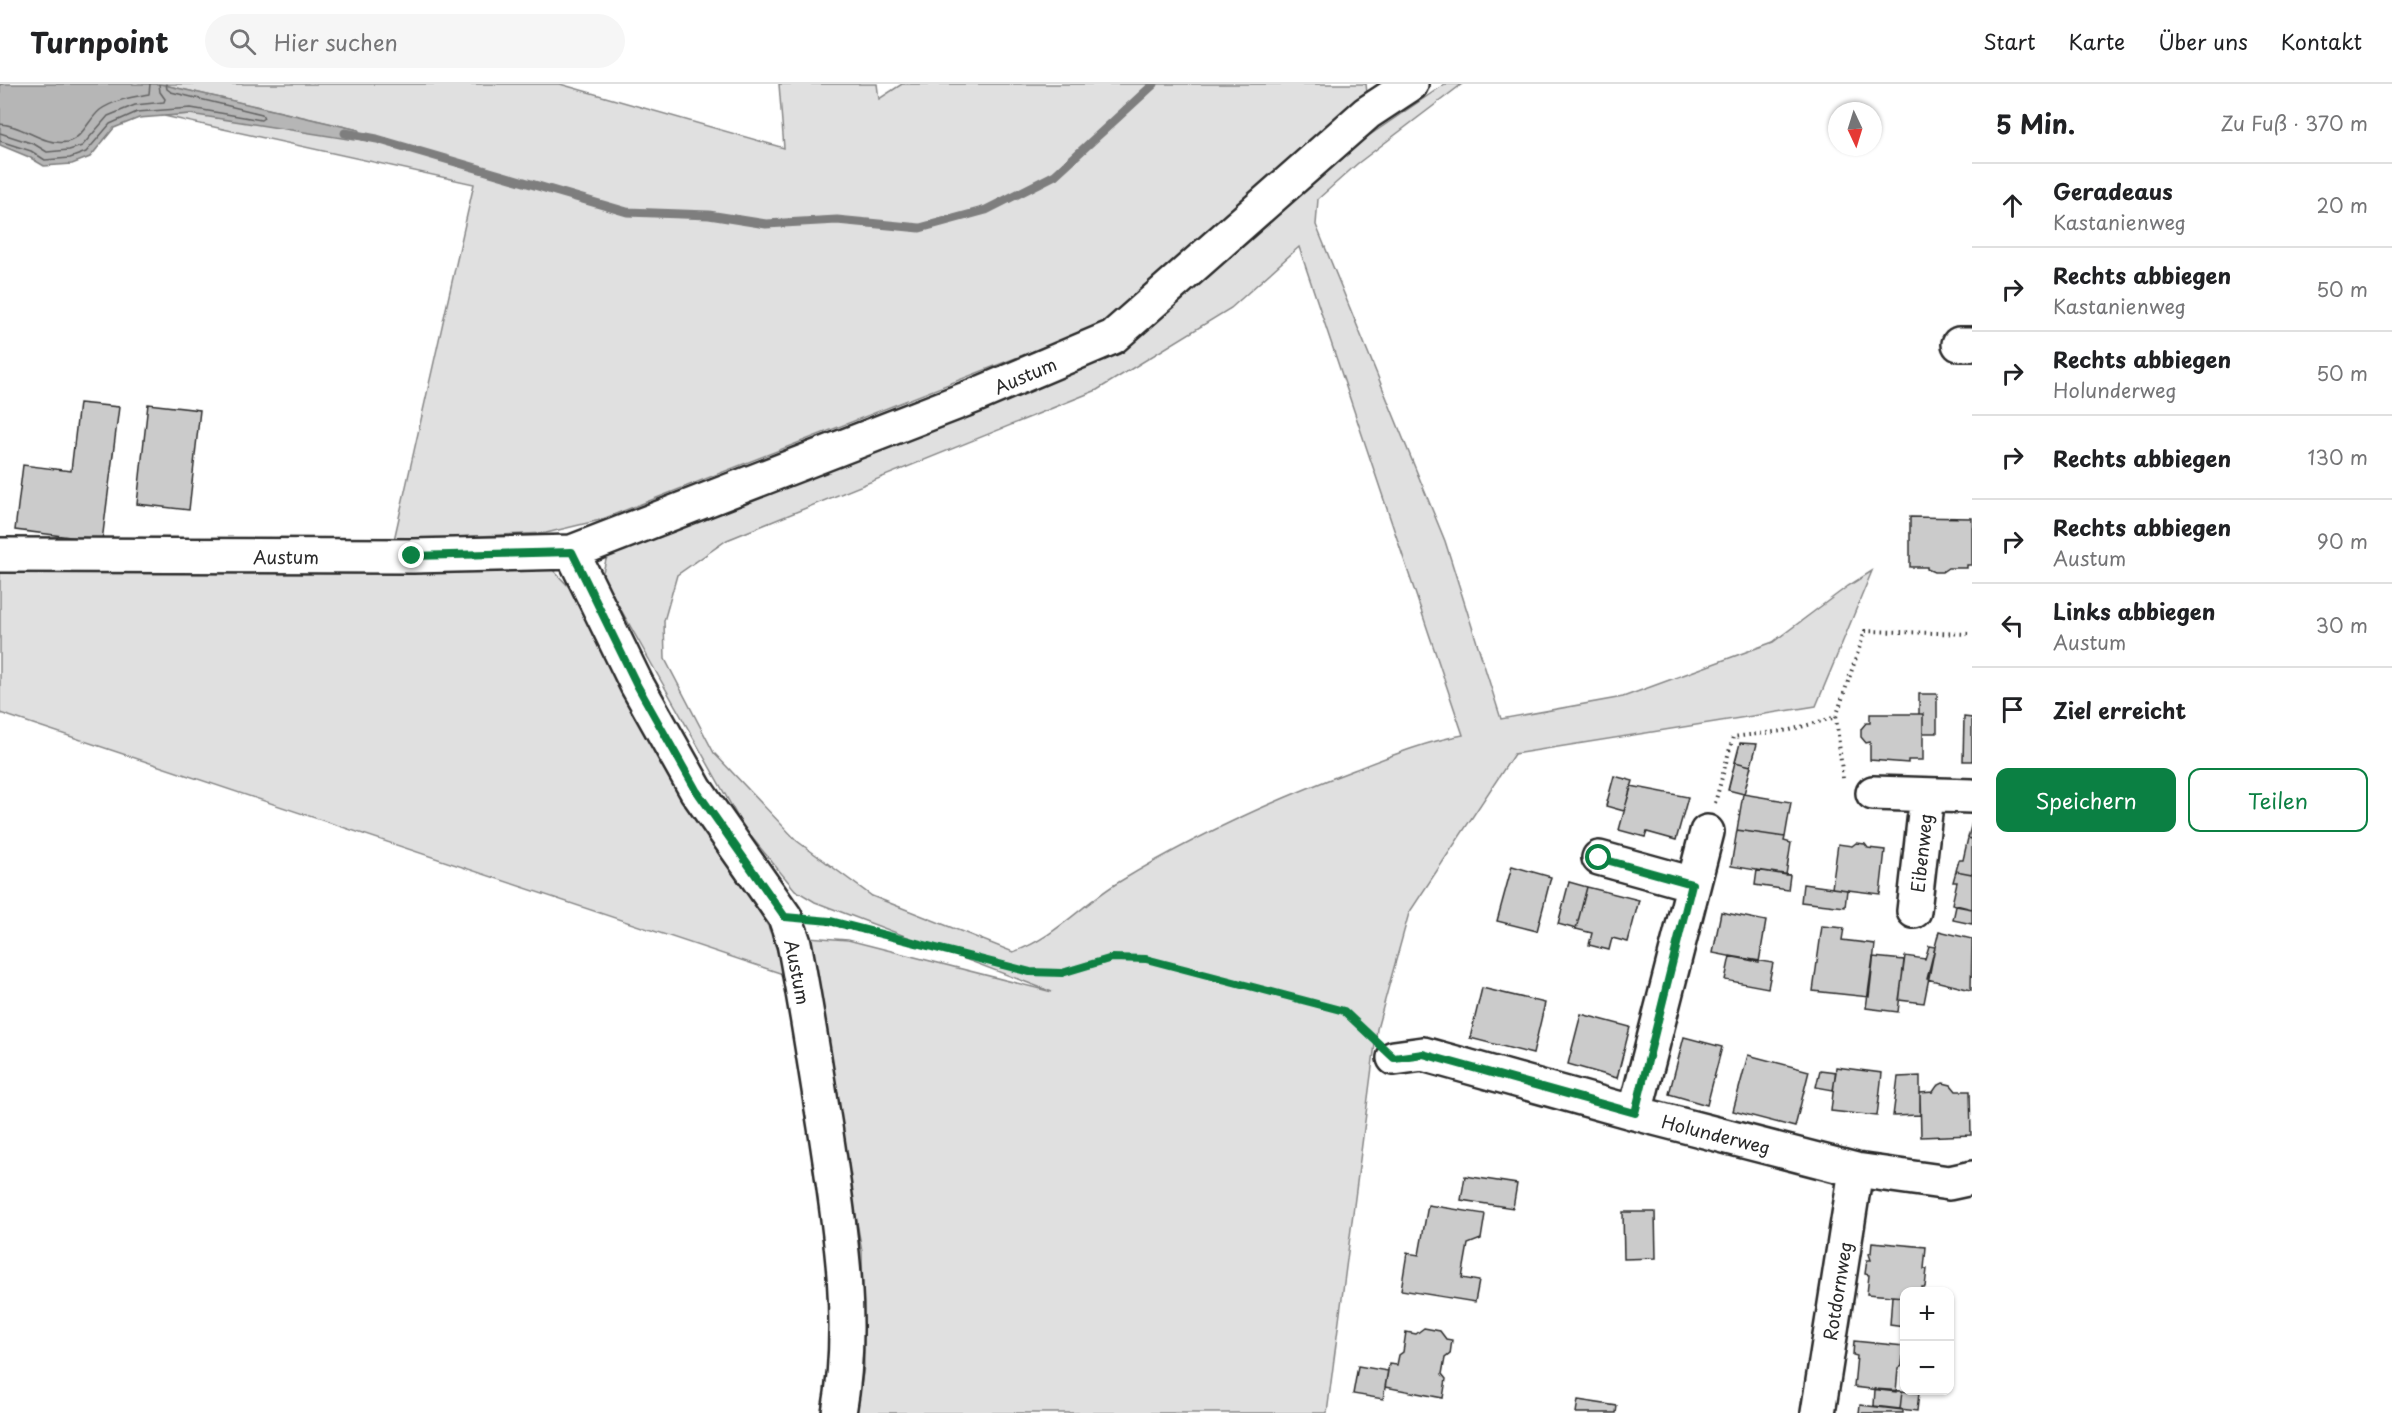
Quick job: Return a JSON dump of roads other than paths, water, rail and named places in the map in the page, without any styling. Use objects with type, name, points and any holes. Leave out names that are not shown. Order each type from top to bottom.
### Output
[{"type":"street","name":"Austum","points":[[0,555],[412,556],[572,552],[974,396],[1113,337],[1367,113],[1411,84]]},
{"type":"street","name":"Austum","points":[[572,552],[637,685],[696,790],[785,917],[794,943],[839,1220],[845,1293],[844,1385],[839,1413]]},
{"type":"street","name":"Eibenweg","points":[[1873,793],[1972,796]]},
{"type":"street","name":"Eibenweg","points":[[1914,911],[1927,795]]},
{"type":"street","points":[[1635,1113],[1707,832]]},
{"type":"street","points":[[1599,858],[1692,884]]},
{"type":"street","name":"Holunderweg","points":[[1394,1058],[1423,1054],[1635,1113],[1856,1170],[1949,1184],[1972,1178]]},
{"type":"street","name":"Rotdornweg","points":[[1818,1413],[1856,1170]]},
{"type":"water","points":[[0,84],[160,84],[359,130],[354,140],[190,114],[139,118],[114,128],[90,157],[72,164],[44,166],[0,145]]},
{"type":"waterway","points":[[345,133],[377,139],[627,212],[709,215],[766,224],[837,220],[920,228],[986,210],[1055,175],[1154,84]]}]
